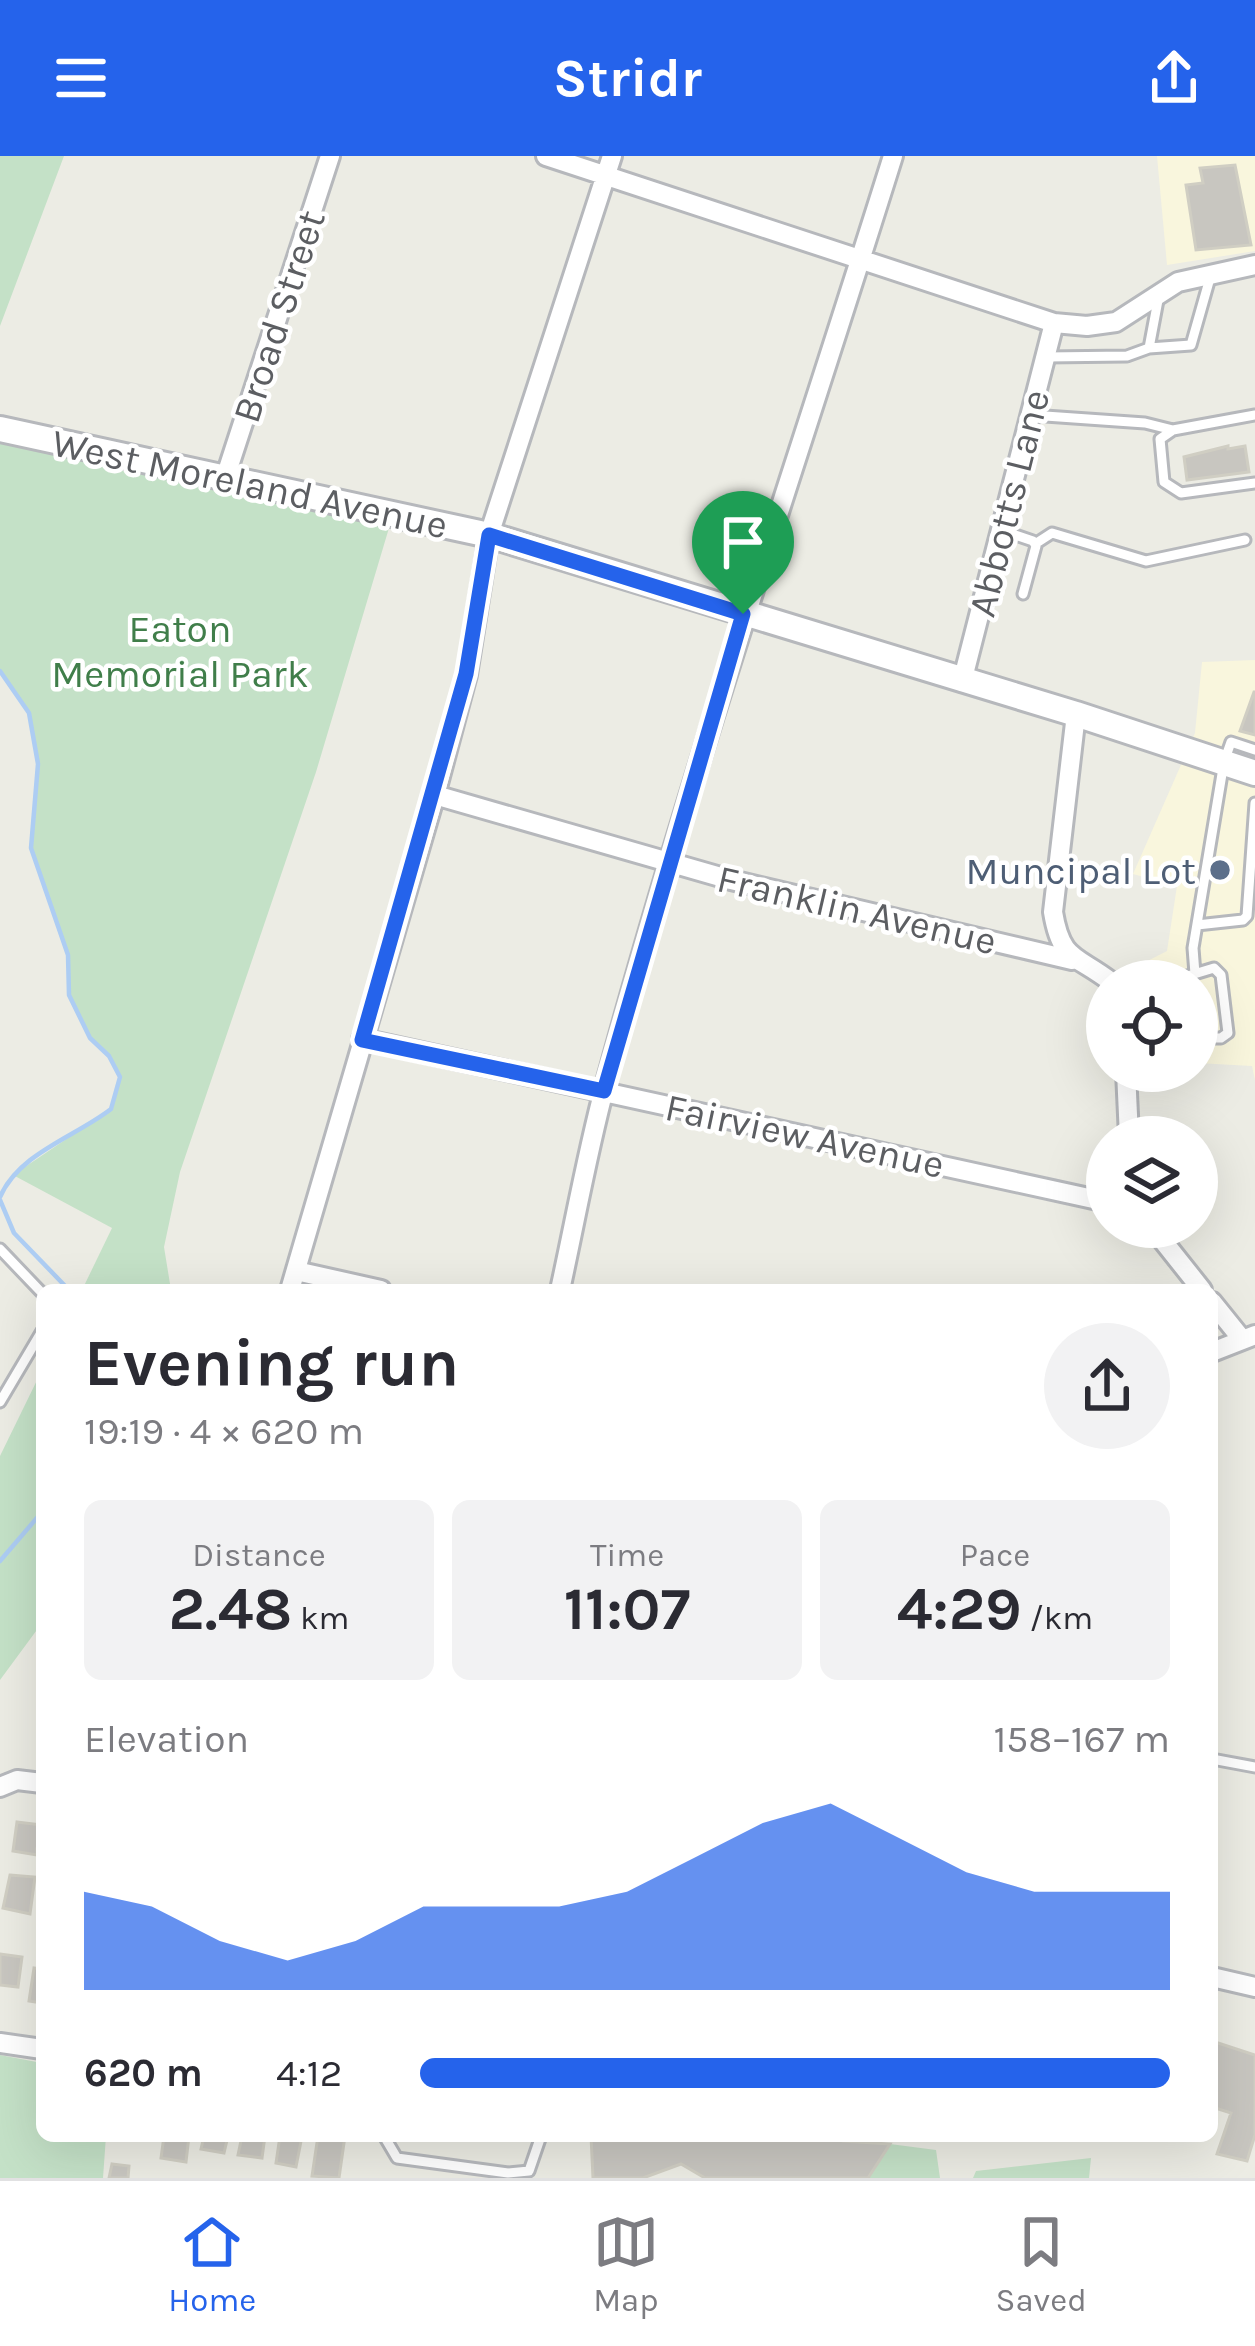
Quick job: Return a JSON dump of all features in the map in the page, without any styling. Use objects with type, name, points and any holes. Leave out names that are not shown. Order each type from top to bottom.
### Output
[{"type":"street","name":"Broad Street","points":[[226,475],[330,156]]},
{"type":"street","points":[[546,156],[610,165],[1054,323],[1116,322],[1178,282],[1255,265]]},
{"type":"street","points":[[561,1284],[604,1091],[668,863],[743,614],[892,156]]},
{"type":"street","points":[[293,1281],[435,795],[466,674],[489,535],[610,165]]},
{"type":"street","name":"Abbotts Lane","points":[[962,682],[1054,323]]},
{"type":"street","name":"West Moreland Avenue","points":[[0,429],[489,535],[1255,773]]},
{"type":"street","points":[[1072,960],[1057,935],[1053,912],[1076,714]]},
{"type":"street","name":"Franklin Avenue","points":[[435,795],[668,863],[1072,960],[1086,968]]},
{"type":"street","name":"Fairview Avenue","points":[[362,1040],[1086,1197]]},
{"type":"street","points":[[1169,1248],[1197,1284]]},
{"type":"street","points":[[1218,1308],[1248,1336],[1218,1349]]},
{"type":"street","points":[[0,1787],[17,1780],[36,1782]]},
{"type":"street","points":[[1218,1978],[1255,1987]]},
{"type":"street","points":[[0,2043],[36,2048]]},
{"type":"lane","points":[[1046,357],[1127,356],[1149,348],[1191,345],[1211,273]]},
{"type":"lane","points":[[1149,348],[1159,296]]},
{"type":"lane","points":[[1030,415],[1144,423],[1173,430],[1250,416],[1255,424]]},
{"type":"lane","points":[[1173,430],[1160,439],[1158,451],[1164,482],[1171,490],[1181,494],[1255,483]]},
{"type":"lane","points":[[1001,530],[1035,544]]},
{"type":"lane","points":[[1023,594],[1035,544],[1052,533],[1146,561],[1245,540]]},
{"type":"lane","points":[[1194,960],[1224,762],[1232,742],[1255,750]]},
{"type":"lane","points":[[1197,925],[1246,916],[1255,802]]},
{"type":"lane","points":[[1218,970],[1228,1033],[1218,1038]]},
{"type":"lane","points":[[0,1250],[36,1287]]},
{"type":"lane","points":[[0,1402],[36,1341]]},
{"type":"lane","points":[[1218,1760],[1255,1767]]},
{"type":"lane","points":[[388,2142],[398,2158],[508,2173],[529,2170],[539,2142]]},
{"type":"shaded area","points":[[1157,156],[1255,156],[1255,251],[1167,265]]},
{"type":"shaded area","points":[[1255,660],[1255,1080],[1252,1066],[1218,1064],[1218,960],[1149,960],[1167,951],[1177,886],[1133,874],[1195,733],[1202,662]]},
{"type":"green space","points":[[0,156],[64,156],[0,326]]},
{"type":"green space","name":"Eaton Memorial Park","points":[[0,441],[389,528],[316,772],[180,1172],[164,1247],[170,1284],[85,1284],[112,1228],[13,1175],[111,1109],[120,1078],[109,1056],[90,1038],[69,995],[68,955],[31,848],[38,764],[29,713],[0,671]]},
{"type":"green space","points":[[36,1382],[36,1631],[0,1680],[0,1456]]},
{"type":"green space","points":[[0,2055],[36,2062],[36,2142],[106,2142],[103,2178],[0,2178]]},
{"type":"green space","points":[[890,2144],[936,2150],[940,2178],[866,2178]]},
{"type":"green space","points":[[1091,2158],[1089,2178],[973,2178],[976,2171]]},
{"type":"building","points":[[1235,165],[1251,245],[1196,250],[1186,185],[1203,183],[1200,168]]},
{"type":"building","points":[[1245,446],[1249,472],[1187,480],[1184,457]]},
{"type":"building","points":[[1255,692],[1255,735],[1240,731]]},
{"type":"building","points":[[17,1822],[36,1824],[36,1855],[13,1851]]},
{"type":"building","points":[[10,1875],[35,1877],[30,1914],[3,1908]]},
{"type":"building","points":[[0,1954],[22,1957],[18,1987],[0,1985]]},
{"type":"building","points":[[34,1968],[36,1968],[36,2002],[29,2001]]},
{"type":"building","points":[[1218,2043],[1255,2055],[1255,2135],[1247,2161],[1217,2154],[1231,2113],[1218,2109]]},
{"type":"building","points":[[163,2142],[188,2142],[186,2162],[161,2158]]},
{"type":"building","points":[[203,2142],[227,2142],[224,2153],[201,2149]]},
{"type":"building","points":[[241,2142],[264,2142],[262,2158],[238,2155]]},
{"type":"building","points":[[279,2142],[301,2142],[296,2167],[276,2163]]},
{"type":"building","points":[[317,2142],[344,2142],[339,2178],[312,2176]]},
{"type":"building","points":[[591,2142],[890,2144],[868,2178],[705,2178],[681,2164],[643,2178],[593,2178]]},
{"type":"building","points":[[112,2164],[129,2166],[128,2178],[109,2178]]},
{"type":"waterway","points":[[0,671],[29,713],[38,764],[31,848],[68,955],[69,995],[90,1038],[109,1056],[120,1077],[111,1109],[34,1157],[0,1197]]},
{"type":"waterway","points":[[0,1200],[14,1233],[63,1284]]},
{"type":"waterway","points":[[0,1561],[36,1519]]},
{"type":"place","name":"Muncipal Lot","points":[[1220,870]]},
{"type":"route","points":[[489,535],[743,614],[604,1091],[362,1040],[466,674],[489,535]]}]
